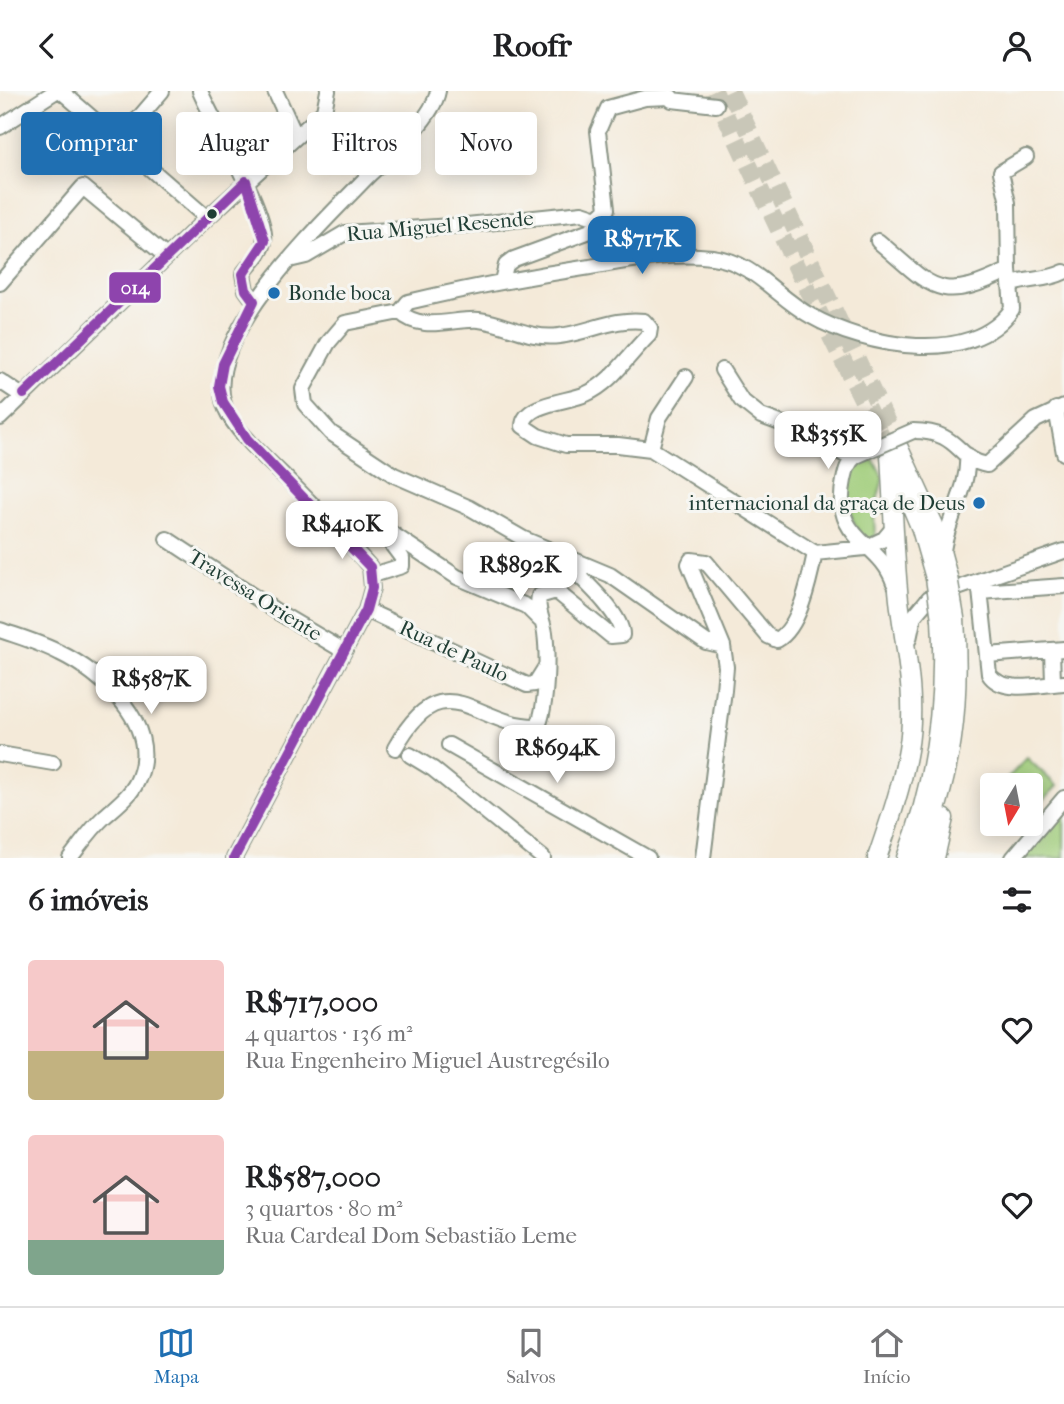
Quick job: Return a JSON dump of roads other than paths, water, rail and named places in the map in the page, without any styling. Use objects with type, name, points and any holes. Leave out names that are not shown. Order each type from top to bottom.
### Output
[{"type":"main road","points":[[880,852],[909,749],[911,691],[899,598],[891,449]]},
{"type":"main road","points":[[891,449],[924,500],[943,553],[942,577],[958,695],[946,804],[935,858]]},
{"type":"main road","points":[[891,449],[942,577]]},
{"type":"main road","points":[[906,858],[920,820],[937,749],[948,619]]},
{"type":"main road","points":[[920,858],[951,758]]},
{"type":"street","points":[[0,127],[58,91],[84,112]]},
{"type":"street","points":[[144,112],[162,91]]},
{"type":"street","points":[[200,91],[246,181],[265,241],[243,274],[246,290],[254,301]]},
{"type":"street","points":[[275,91],[296,137]]},
{"type":"street","points":[[0,418],[246,181],[324,111],[328,91]]},
{"type":"street","points":[[234,858],[366,610],[373,575],[370,566],[250,442],[228,414],[220,394],[222,368],[254,301],[289,260],[402,142],[433,106],[438,91]]},
{"type":"street","points":[[502,281],[506,265],[514,259],[593,230],[597,218],[609,205],[598,140],[603,115],[608,108],[645,98],[671,97],[672,100],[716,105]]},
{"type":"street","points":[[723,646],[706,642],[610,575],[551,548],[524,539],[470,507],[394,475],[331,433],[304,404],[303,389],[328,343],[345,323],[400,312],[408,302],[502,281],[646,258],[713,257],[738,262],[789,302],[830,326],[911,348],[953,343],[994,328],[1012,309],[1008,203],[1001,172],[1026,157]]},
{"type":"street","points":[[158,175],[207,218]]},
{"type":"street","points":[[0,283],[83,187],[167,257]]},
{"type":"street","name":"Rua Miguel Resende","points":[[289,260],[306,256],[345,233],[467,225],[582,213],[597,218]]},
{"type":"street","points":[[878,241],[923,282],[939,288],[969,286],[1010,277],[1048,280],[1064,272]]},
{"type":"street","points":[[400,312],[406,318],[426,323],[479,320],[545,337],[558,337],[612,323],[636,320],[648,323],[649,335],[603,384],[564,402],[531,410],[522,423],[533,433],[556,443],[651,449],[815,553],[865,548],[884,539],[894,527]]},
{"type":"street","points":[[722,370],[741,400],[761,416],[805,432],[854,457]]},
{"type":"street","points":[[651,449],[659,418],[685,377]]},
{"type":"street","points":[[0,381],[24,394]]},
{"type":"street","points":[[899,598],[888,568],[851,533],[841,506],[843,483],[854,457],[913,431],[948,436],[967,455],[983,465],[993,463],[1036,420],[1060,408],[1064,453]]},
{"type":"street","points":[[943,553],[945,534],[968,472],[967,455]]},
{"type":"street","points":[[373,575],[402,566],[402,558],[387,538],[387,534],[391,533],[457,577],[526,606],[544,627]]},
{"type":"street","name":"Travessa Oriente","points":[[167,539],[276,611],[344,651]]},
{"type":"street","points":[[395,748],[414,718],[427,708],[441,704],[465,703],[505,722],[527,726],[540,724],[546,667],[544,627],[538,597],[556,591],[611,636],[620,637],[623,632],[606,605],[551,548]]},
{"type":"street","points":[[980,586],[1064,551]]},
{"type":"street","points":[[702,858],[726,667],[723,646],[689,564],[691,560],[706,562],[768,636],[777,640],[785,634],[806,596],[815,553]]},
{"type":"street","points":[[980,586],[987,655],[989,674],[999,685],[1058,683],[1058,650],[987,655]]},
{"type":"street","points":[[909,660],[910,627],[920,606],[943,592],[980,586],[1064,586]]},
{"type":"street","name":"Rua de Paulo","points":[[366,610],[527,685],[535,684],[546,667]]},
{"type":"street","points":[[0,630],[61,653],[100,678],[126,708],[139,729],[144,756],[139,778],[121,803],[91,831],[70,858]]},
{"type":"street","points":[[449,745],[648,858]]},
{"type":"street","points":[[0,754],[53,763]]},
{"type":"street","points":[[410,755],[433,769],[543,858]]},
{"type":"street","points":[[1013,858],[1064,798]]},
{"type":"tunnel","points":[[714,91],[803,281],[887,448]]},
{"type":"tunnel","points":[[730,91],[897,444]]},
{"type":"place","name":"Bonde boca","points":[[274,293]]},
{"type":"place","name":"internacional da graça de Deus","points":[[979,503]]}]
